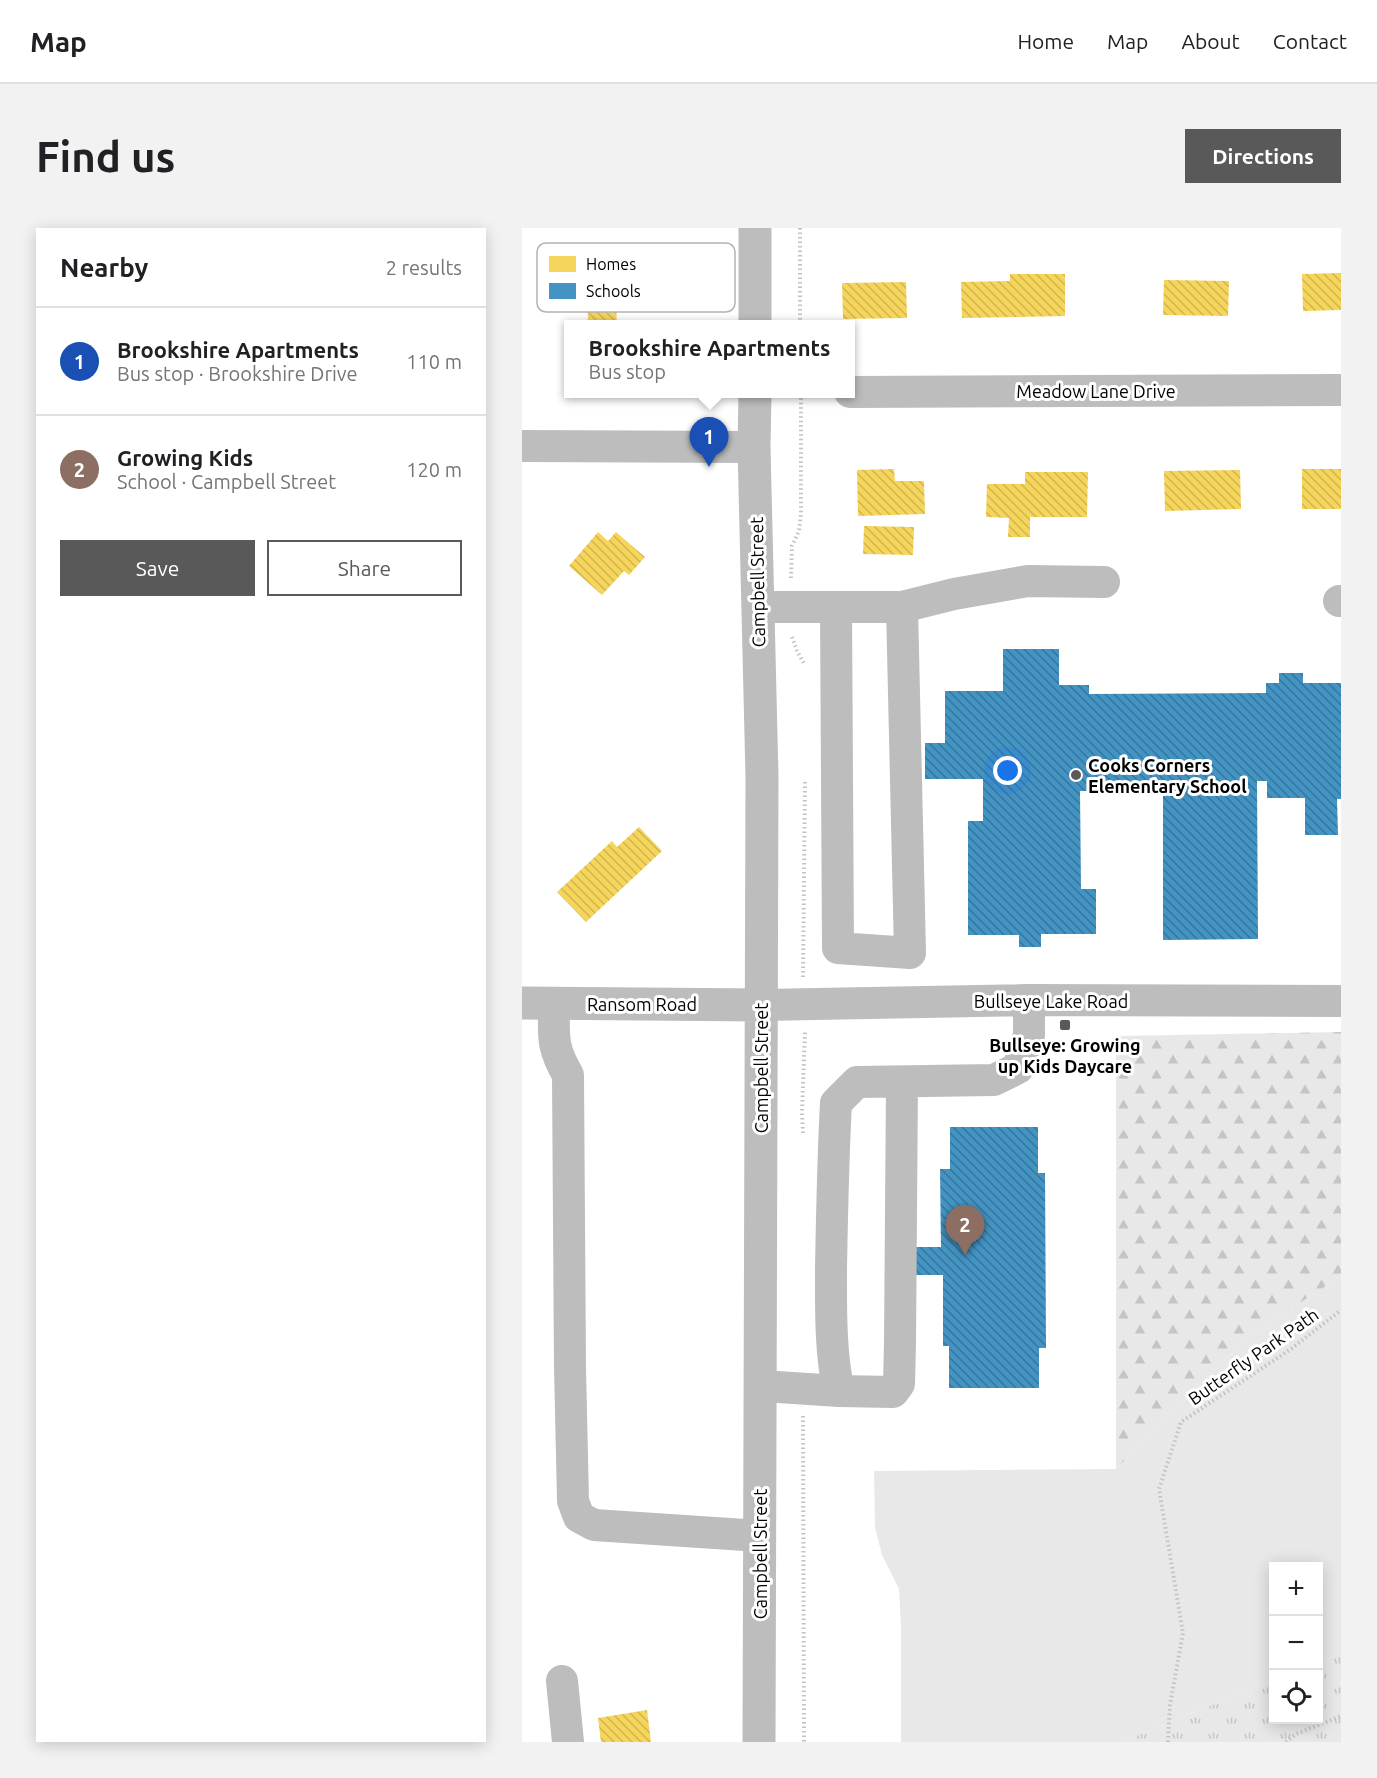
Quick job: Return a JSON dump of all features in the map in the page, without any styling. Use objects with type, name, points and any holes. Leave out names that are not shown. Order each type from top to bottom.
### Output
[{"type":"main road","points":[[755,228],[755,320]]},
{"type":"main road","name":"Campbell Street","points":[[755,398],[754,447],[762,777],[759,1742]]},
{"type":"main road","name":"Ransom Road","points":[[522,1003],[762,1005]]},
{"type":"street","name":"Meadow Lane Drive","points":[[855,392],[1341,390]]},
{"type":"street","points":[[522,446],[754,447]]},
{"type":"street","points":[[758,607],[902,607],[954,594],[1028,581],[1104,582]]},
{"type":"street","points":[[836,607],[838,948],[910,953],[902,607]]},
{"type":"street","points":[[839,1391],[831,1315],[832,1168],[836,1102],[857,1083],[994,1080],[1018,1068],[1029,1035],[1029,1000]]},
{"type":"street","name":"Bullseye Lake Road","points":[[762,1005],[1029,1000],[1341,1001]]},
{"type":"street","points":[[554,1004],[554,1044],[558,1059],[568,1075],[573,1501],[579,1517],[594,1525],[760,1536]]},
{"type":"street","points":[[761,1386],[893,1392],[899,1384],[897,1082]]},
{"type":"street","points":[[562,1681],[568,1742]]},
{"type":"path","points":[[800,228],[800,320]]},
{"type":"path","points":[[801,398],[801,513],[799,531],[792,546],[791,555],[791,607],[792,638],[805,662],[805,669]]},
{"type":"path","points":[[803,1136],[806,1045],[804,1003],[805,770]]},
{"type":"path","name":"Butterfly Park Path","points":[[1168,1742],[1170,1705],[1183,1633],[1159,1489],[1181,1422],[1291,1349],[1341,1310]]},
{"type":"path","points":[[803,1389],[804,1742]]},
{"type":"path","points":[[1286,1742],[1296,1734],[1341,1716]]},
{"type":"green space","points":[[1341,1032],[1341,1274],[1248,1337],[1116,1469],[1116,1036]]},
{"type":"green space","points":[[1341,1274],[1341,1653],[1323,1660],[1323,1562],[1269,1562],[1269,1682],[1121,1742],[901,1742],[899,1589],[882,1555],[875,1527],[874,1471],[1116,1469],[1248,1337]]},
{"type":"green space","points":[[1341,1653],[1341,1742],[1121,1742],[1269,1682],[1269,1724],[1323,1724],[1323,1660]]},
{"type":"building: Homes","points":[[1341,273],[1341,310],[1303,311],[1302,274]]},
{"type":"building: Homes","points":[[1010,274],[1065,274],[1065,316],[962,318],[961,282],[1010,281]]},
{"type":"building: Homes","points":[[1164,280],[1229,281],[1228,316],[1163,315]]},
{"type":"building: Homes","points":[[906,282],[907,318],[843,319],[842,283]]},
{"type":"building: Homes","points":[[588,312],[616,312],[617,320],[588,320]]},
{"type":"building: Homes","points":[[894,469],[895,481],[924,481],[925,514],[858,516],[857,470]]},
{"type":"building: Homes","points":[[1302,469],[1341,469],[1341,509],[1302,509]]},
{"type":"building: Homes","points":[[1240,470],[1241,509],[1165,511],[1164,471]]},
{"type":"building: Homes","points":[[1025,472],[1088,472],[1087,517],[1030,517],[1030,537],[1008,537],[1009,518],[986,517],[987,484],[1025,484]]},
{"type":"building: Homes","points":[[864,526],[914,527],[913,555],[863,554]]},
{"type":"building: Homes","points":[[598,532],[608,541],[616,532],[645,557],[629,575],[624,571],[602,595],[569,566]]},
{"type":"building: Homes","points":[[639,827],[662,851],[586,922],[557,892],[612,841],[617,847]]},
{"type":"building: Homes","points":[[647,1710],[651,1742],[601,1742],[598,1718]]},
{"type":"building: Schools","name":"Cooks Corners Elementary School","points":[[1003,649],[1059,649],[1059,685],[1089,685],[1089,694],[1266,693],[1266,683],[1279,683],[1279,673],[1303,673],[1303,683],[1341,683],[1341,799],[1337,799],[1338,835],[1305,835],[1305,798],[1267,798],[1267,781],[1257,781],[1258,939],[1163,940],[1163,790],[1080,791],[1081,889],[1096,889],[1096,934],[1041,934],[1041,947],[1019,947],[1019,935],[968,935],[968,821],[983,821],[983,779],[925,779],[925,743],[945,743],[945,691],[1003,691]]},
{"type":"building: Schools","points":[[950,1127],[1038,1127],[1038,1173],[1045,1173],[1046,1348],[1039,1348],[1039,1388],[949,1388],[949,1346],[943,1346],[943,1275],[909,1275],[909,1247],[941,1247],[940,1169],[950,1169]]},
{"type":"place","name":"Brookshire Apartments","points":[[709,467]]},
{"type":"place","name":"Cooks Corners Elementary School","points":[[1076,775]]},
{"type":"place","name":"Bullseye: Growing up Kids Daycare","points":[[1065,1025]]},
{"type":"place","name":"Growing Kids","points":[[965,1255]]}]
